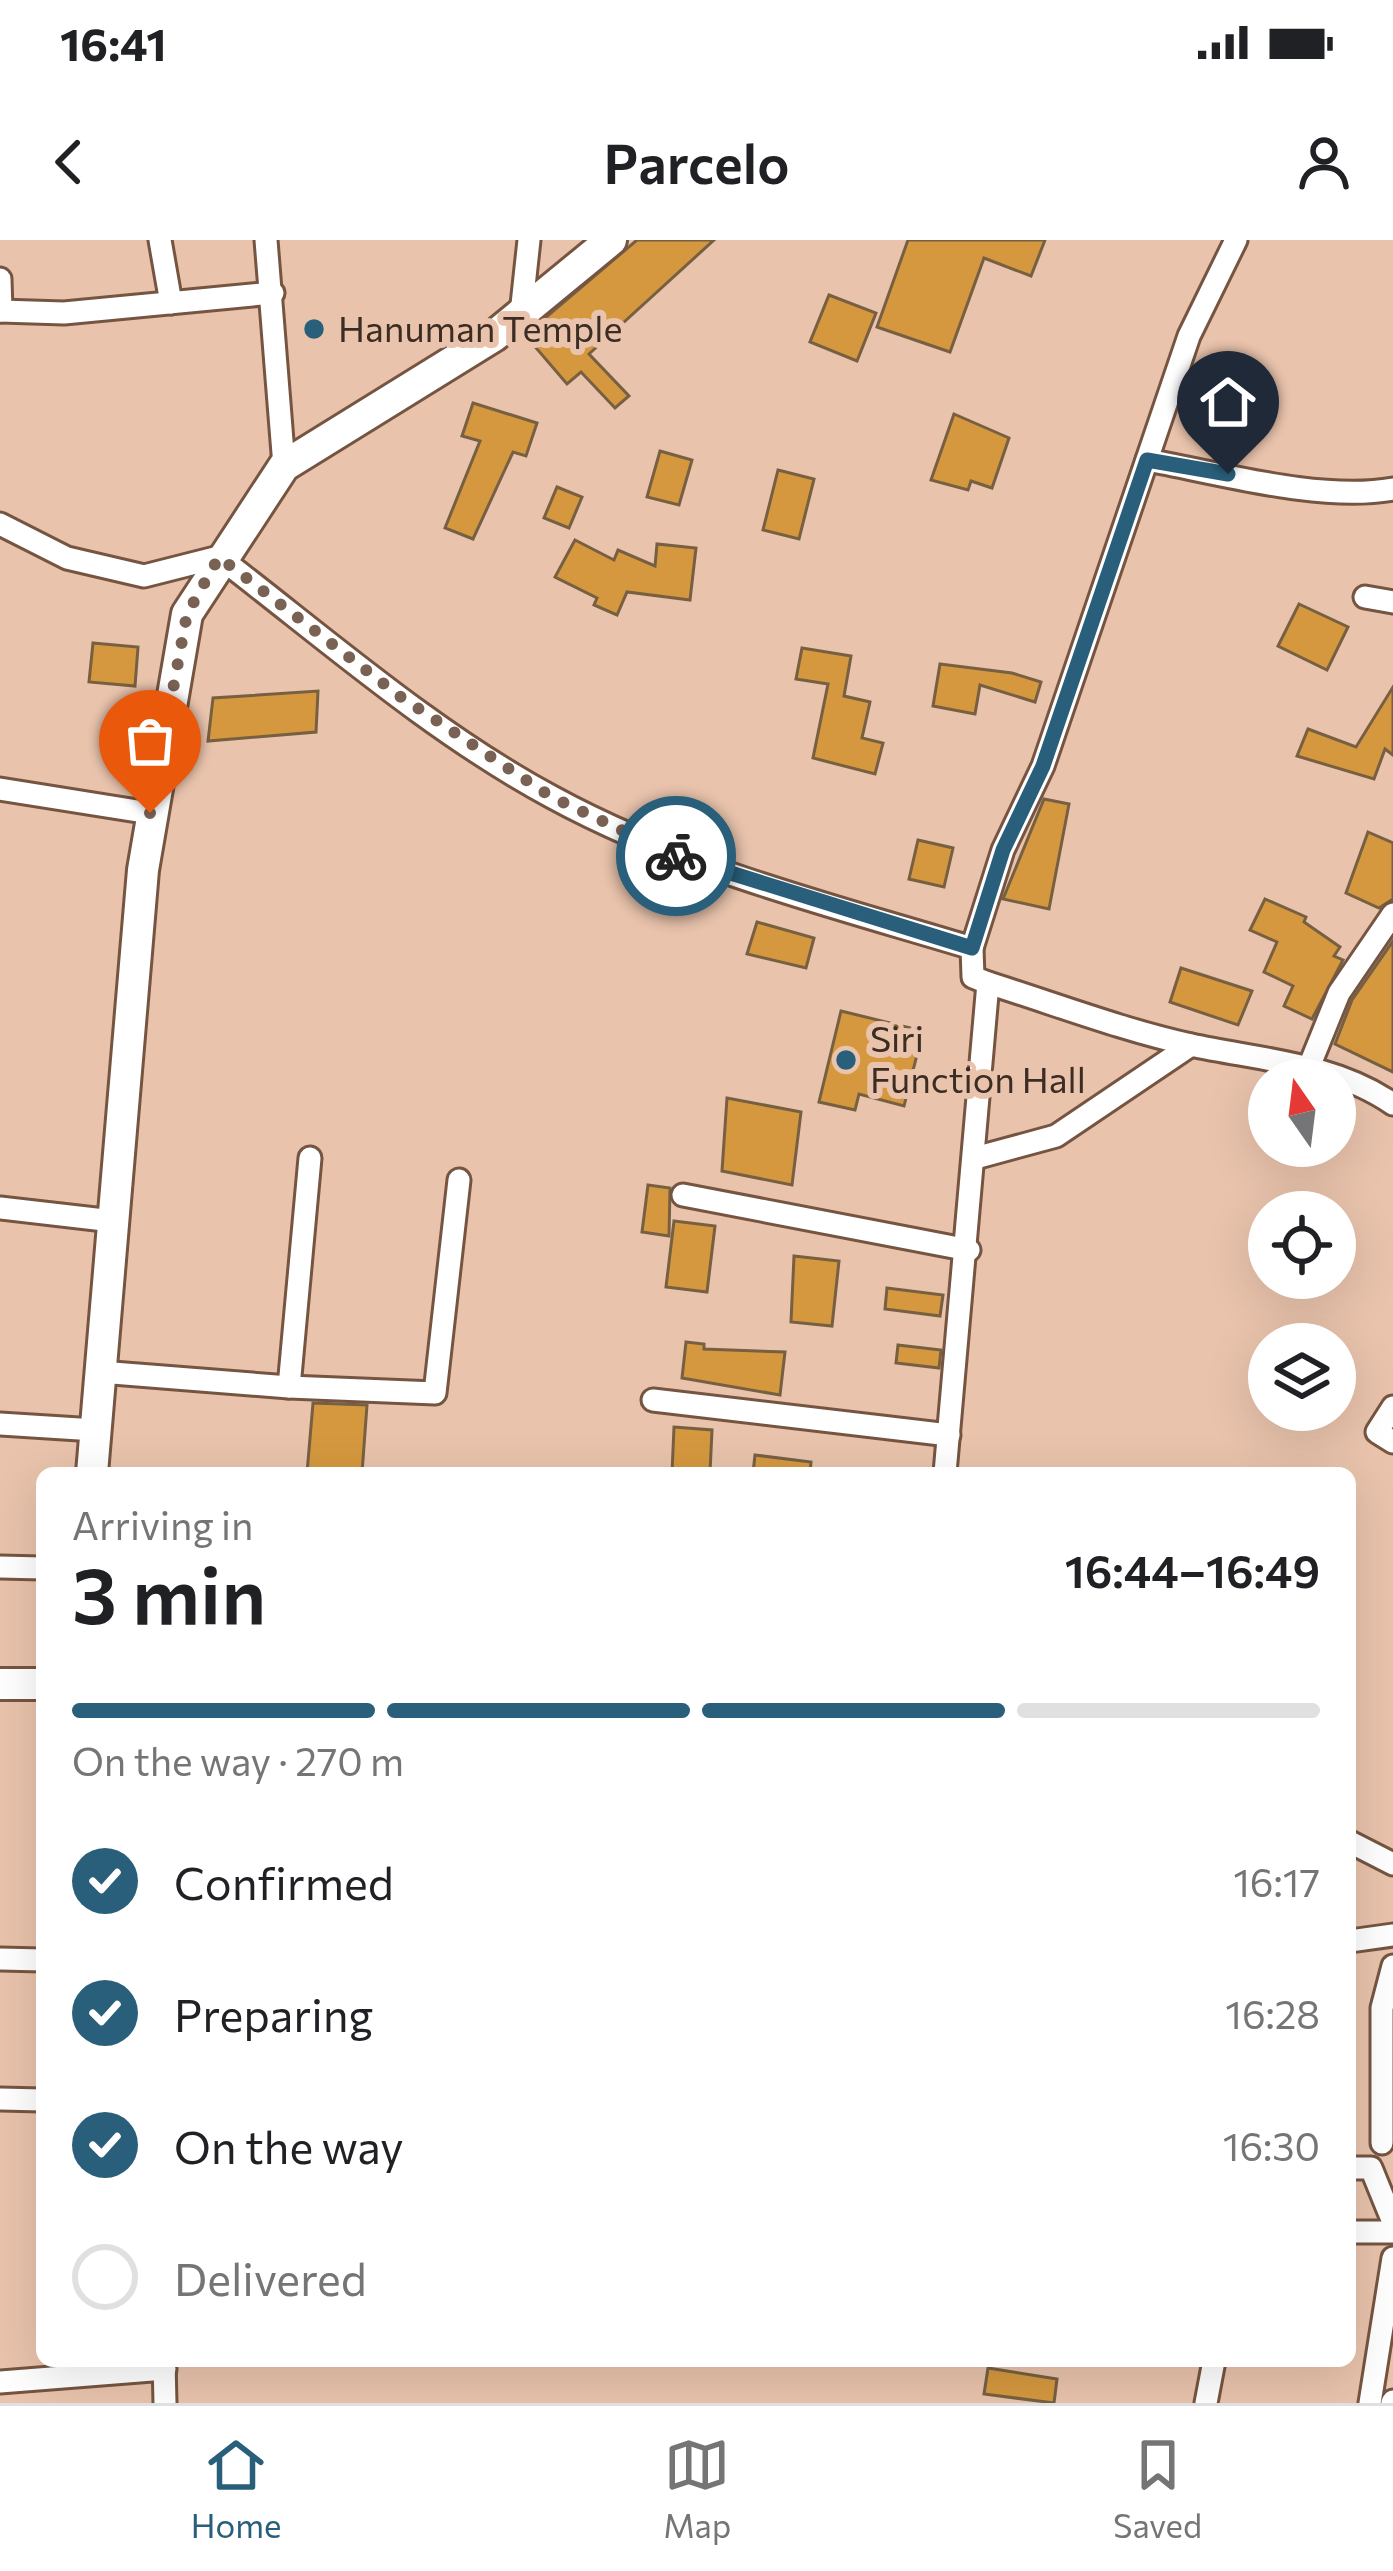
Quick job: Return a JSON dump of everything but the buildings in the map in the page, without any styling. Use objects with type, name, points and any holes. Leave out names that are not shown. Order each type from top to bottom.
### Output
[{"type":"street","points":[[160,240],[171,303]]},
{"type":"street","points":[[266,240],[284,466]]},
{"type":"street","points":[[521,314],[529,240]]},
{"type":"street","points":[[92,1467],[150,813],[187,614],[219,557],[284,466],[494,336],[610,240]]},
{"type":"street","points":[[1236,240],[1189,336],[1043,766],[1003,850],[972,948],[973,977],[1191,1045],[1267,1059]]},
{"type":"street","points":[[0,279],[1,311],[64,313],[272,293]]},
{"type":"street","points":[[1147,460],[1268,482],[1371,493],[1393,489]]},
{"type":"street","points":[[0,524],[68,558],[144,576],[219,557]]},
{"type":"street","points":[[219,557],[401,697],[550,796],[685,860],[972,948]]},
{"type":"street","points":[[1365,597],[1393,602]]},
{"type":"street","points":[[0,789],[150,813]]},
{"type":"street","points":[[1313,1059],[1339,993],[1393,914]]},
{"type":"street","points":[[946,1467],[969,1250],[988,983]]},
{"type":"street","points":[[975,1158],[1056,1136],[1191,1045]]},
{"type":"street","points":[[1356,1081],[1393,1104]]},
{"type":"street","points":[[289,1387],[310,1158]]},
{"type":"street","points":[[100,1372],[435,1393],[459,1180]]},
{"type":"street","points":[[683,1195],[969,1250]]},
{"type":"street","points":[[0,1208],[113,1221]]},
{"type":"street","points":[[653,1400],[949,1435]]},
{"type":"street","points":[[1393,1408],[1377,1432],[1393,1442]]},
{"type":"street","points":[[0,1424],[95,1430]]},
{"type":"street","points":[[0,1567],[36,1568]]},
{"type":"street","points":[[0,1684],[36,1684]]},
{"type":"street","points":[[1356,1845],[1393,1864]]},
{"type":"street","points":[[1356,1940],[1393,1935]]},
{"type":"street","points":[[0,1959],[36,1960]]},
{"type":"street","points":[[1393,1966],[1382,2008],[1387,2146],[1361,2168],[1393,2222]]},
{"type":"street","points":[[0,2099],[36,2100]]},
{"type":"street","points":[[1356,2232],[1393,2232]]},
{"type":"street","points":[[1370,2403],[1393,2258]]},
{"type":"street","points":[[0,2382],[146,2367]]},
{"type":"street","points":[[165,2367],[165,2403]]},
{"type":"street","points":[[1206,2403],[1213,2367]]},
{"type":"way so far","points":[[150,813],[187,614],[219,557],[401,697],[550,796],[676,856]]},
{"type":"place","name":"Hanuman Temple","points":[[314,329]]},
{"type":"place","name":"Siri Function Hall","points":[[846,1060]]},
{"type":"route","points":[[676,856],[972,948],[1003,850],[1043,766],[1147,460],[1228,474]]}]
